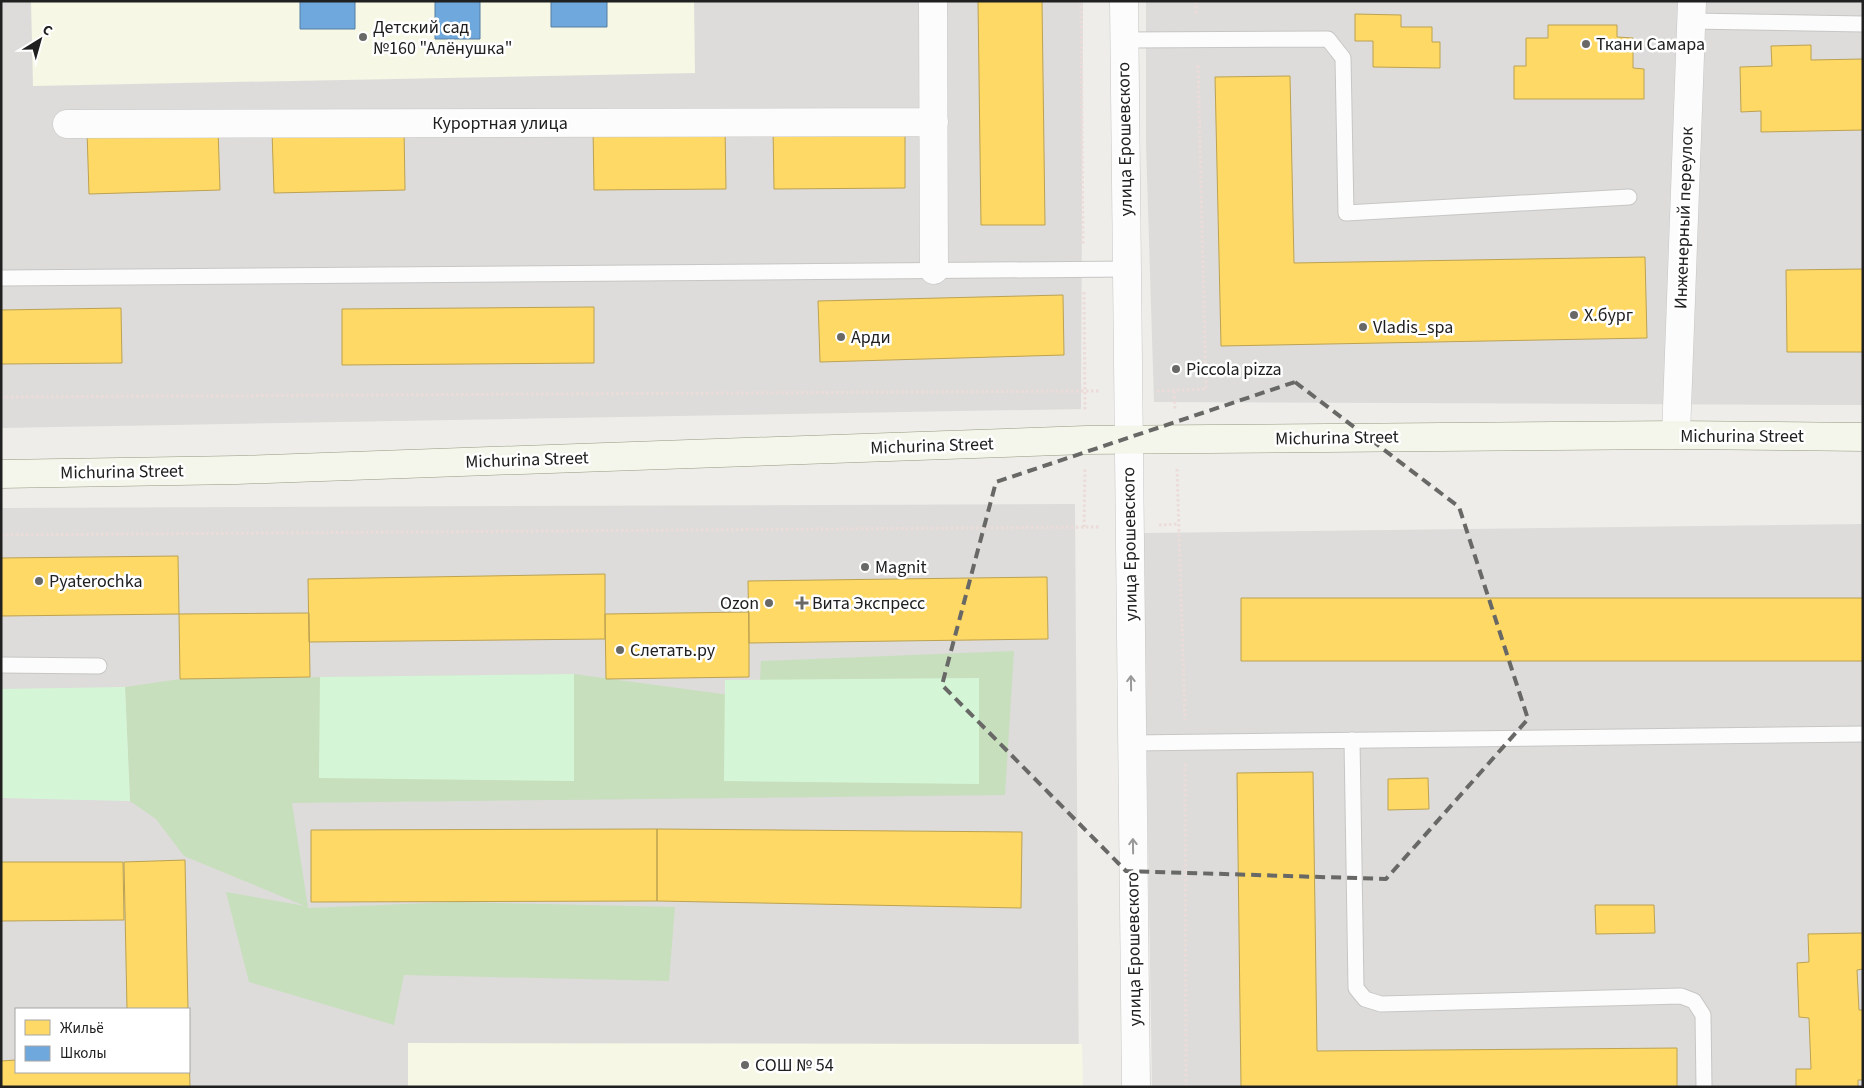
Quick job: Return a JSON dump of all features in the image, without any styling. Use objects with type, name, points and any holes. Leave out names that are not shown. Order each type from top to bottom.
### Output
[{"type":"main road","name":"Michurina Street","points":[[1,474],[237,470],[1129,440],[1676,435],[1863,437]]},
{"type":"street","points":[[933,1],[934,270]]},
{"type":"street","name":"улица Ерошевского","points":[[1124,1],[1136,1087]]},
{"type":"street","name":"Инженерный переулок","points":[[1676,435],[1692,11]]},
{"type":"street","name":"Курортная улица","points":[[67,124],[934,122]]},
{"type":"lane","points":[[1692,11],[1863,24]]},
{"type":"lane","points":[[1124,40],[1328,39],[1343,58],[1346,214],[1629,197]]},
{"type":"lane","points":[[1,278],[1127,268]]},
{"type":"lane","points":[[1,665],[99,666]]},
{"type":"lane","points":[[1132,743],[1863,734]]},
{"type":"lane","points":[[1352,740],[1356,988],[1365,999],[1381,1004],[1681,996],[1694,1002],[1703,1015],[1704,1087]]},
{"type":"path","points":[[1081,1],[1085,390]]},
{"type":"path","points":[[1,397],[1085,390],[1128,392],[1206,389],[1196,1]]},
{"type":"path","points":[[1,535],[1129,527]]},
{"type":"highlighted area","points":[[1295,382],[1459,507],[1528,719],[1386,879],[1126,871],[942,685],[996,482]]},
{"type":"shaded area","points":[[1,1],[1083,1],[1081,409],[1,428]]},
{"type":"shaded area","name":"Детский сад №160 \"Алёнушка\"","points":[[31,1],[694,1],[695,73],[33,86]]},
{"type":"shaded area","points":[[1146,1],[1863,1],[1863,405],[1154,402],[1146,144]]},
{"type":"shaded area","points":[[1075,504],[1079,1087],[1,1087],[1,508]]},
{"type":"shaded area","points":[[1863,524],[1863,1087],[1152,1087],[1143,533]]},
{"type":"shaded area","name":"СОШ № 54","points":[[408,1043],[1082,1044],[1083,1087],[408,1087]]},
{"type":"green space","points":[[1014,651],[1005,795],[292,803],[308,908],[455,902],[675,907],[669,981],[404,975],[394,1025],[249,982],[226,892],[305,906],[184,856],[156,819],[130,801],[125,687],[180,679],[574,674],[759,699],[761,661]]},
{"type":"green space","points":[[574,674],[574,781],[319,778],[320,677]]},
{"type":"green space","points":[[979,678],[979,784],[724,781],[725,680]]},
{"type":"green space","points":[[125,687],[130,801],[1,798],[1,689]]},
{"type":"building: Жильё","points":[[978,1],[1042,1],[1045,225],[981,225]]},
{"type":"building: Жильё","points":[[1355,14],[1401,15],[1401,27],[1432,27],[1432,42],[1440,42],[1440,68],[1373,67],[1373,41],[1355,41]]},
{"type":"building: Жильё","points":[[1548,25],[1617,25],[1617,37],[1633,38],[1633,68],[1644,69],[1644,99],[1514,99],[1514,66],[1526,66],[1526,38],[1548,38]]},
{"type":"building: Жильё","points":[[1811,45],[1811,60],[1863,59],[1863,130],[1761,132],[1761,111],[1741,112],[1740,67],[1772,66],[1771,46]]},
{"type":"building: Жильё","points":[[1290,76],[1294,263],[1645,257],[1647,338],[1221,346],[1215,77]]},
{"type":"building: Жильё","points":[[725,126],[726,189],[594,190],[593,127]]},
{"type":"building: Жильё","points":[[773,126],[905,126],[905,188],[774,189]]},
{"type":"building: Жильё","points":[[404,127],[405,190],[274,193],[272,131]]},
{"type":"building: Жильё","points":[[218,128],[220,190],[89,194],[87,131]]},
{"type":"building: Жильё","points":[[1863,269],[1863,352],[1787,352],[1786,270]]},
{"type":"building: Жильё","points":[[1063,295],[1064,355],[820,362],[818,301]]},
{"type":"building: Жильё","points":[[594,307],[594,363],[342,365],[342,309]]},
{"type":"building: Жильё","points":[[121,308],[122,363],[1,364],[1,310]]},
{"type":"building: Жильё","points":[[178,556],[179,614],[1,616],[1,558]]},
{"type":"building: Жильё","points":[[605,574],[605,639],[309,642],[308,579]]},
{"type":"building: Жильё","points":[[1047,577],[1048,639],[749,643],[748,581]]},
{"type":"building: Жильё","points":[[1241,598],[1863,598],[1863,661],[1241,661]]},
{"type":"building: Жильё","points":[[749,612],[749,677],[606,679],[605,614]]},
{"type":"building: Жильё","points":[[309,613],[310,677],[180,679],[179,614]]},
{"type":"building: Жильё","points":[[1313,772],[1317,1051],[1677,1048],[1677,1087],[1241,1087],[1237,773]]},
{"type":"building: Жильё","points":[[1428,778],[1429,809],[1388,810],[1388,779]]},
{"type":"building: Жильё","points":[[657,829],[657,901],[311,902],[311,830]]},
{"type":"building: Жильё","points":[[657,829],[1022,832],[1021,908],[657,901]]},
{"type":"building: Жильё","points":[[185,860],[188,1008],[127,1008],[124,862]]},
{"type":"building: Жильё","points":[[1,862],[123,862],[124,920],[1,921]]},
{"type":"building: Жильё","points":[[1595,905],[1654,905],[1655,933],[1596,934]]},
{"type":"building: Жильё","points":[[1863,933],[1863,969],[1857,970],[1859,1010],[1863,1010],[1863,1080],[1858,1080],[1858,1087],[1796,1087],[1796,1069],[1811,1069],[1809,1018],[1799,1017],[1797,963],[1809,962],[1808,934]]},
{"type":"building: Жильё","points":[[15,1060],[15,1073],[190,1073],[190,1087],[1,1087],[1,1061]]},
{"type":"building: Школы","points":[[300,1],[355,1],[355,29],[300,29]]},
{"type":"building: Школы","points":[[435,1],[480,1],[480,39],[435,39]]},
{"type":"building: Школы","points":[[551,1],[607,1],[607,27],[551,27]]},
{"type":"place","name":"Детский сад №160 \"Алёнушка\"","points":[[363,37]]},
{"type":"place","name":"Ткани Самара","points":[[1586,44]]},
{"type":"place","name":"Х.бург","points":[[1574,315]]},
{"type":"place","name":"Vladis_spa","points":[[1363,327]]},
{"type":"place","name":"Арди","points":[[841,337]]},
{"type":"place","name":"Piccola pizza","points":[[1176,369]]},
{"type":"place","name":"Magnit","points":[[865,567]]},
{"type":"place","name":"Pyaterochka","points":[[39,581]]},
{"type":"place","name":"Ozon","points":[[769,603]]},
{"type":"place","name":"Вита Экспресс","points":[[802,603]]},
{"type":"place","name":"Слетать.ру","points":[[620,650]]},
{"type":"place","name":"СОШ № 54","points":[[745,1065]]}]
